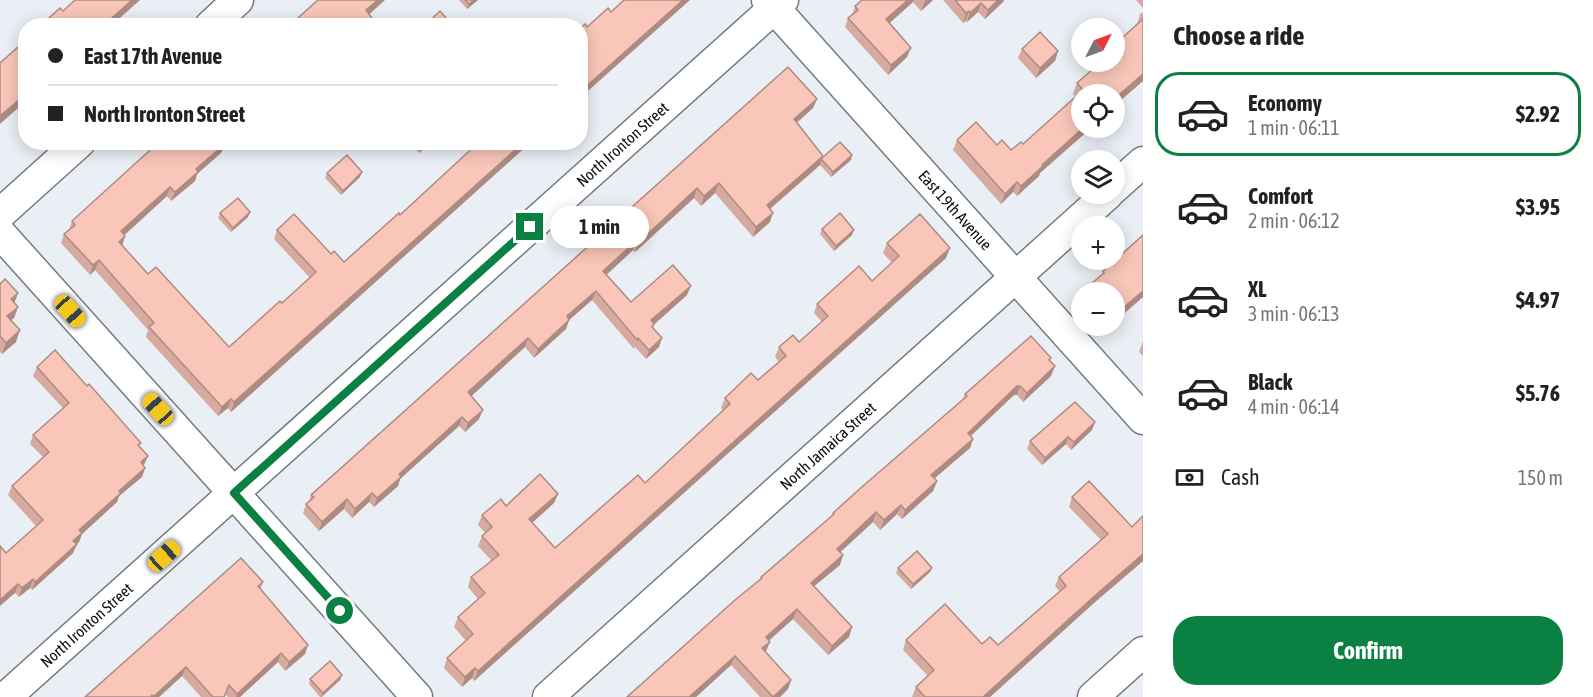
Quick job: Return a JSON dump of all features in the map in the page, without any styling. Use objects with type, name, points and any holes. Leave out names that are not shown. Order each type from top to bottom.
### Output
[{"type":"street","points":[[219,18],[238,0]]},
{"type":"street","name":"East 19th Avenue","points":[[775,3],[1143,419]]},
{"type":"street","name":"North Ironton Street","points":[[6,697],[775,3]]},
{"type":"street","points":[[0,214],[71,150]]},
{"type":"street","points":[[1125,178],[1143,162]]},
{"type":"street","name":"North Jamaica Street","points":[[548,697],[1097,204]]},
{"type":"street","points":[[0,233],[417,697]]},
{"type":"street","points":[[1093,697],[1143,652]]},
{"type":"building","points":[[75,0],[132,0],[112,18],[49,18],[60,8],[63,11]]},
{"type":"building","points":[[318,0],[378,0],[366,10],[372,18],[298,18]]},
{"type":"building","points":[[624,0],[683,0],[588,85],[588,26],[608,8],[611,12]]},
{"type":"building","points":[[862,0],[908,0],[886,19],[911,48],[891,65],[848,18],[858,10],[855,6]]},
{"type":"building","points":[[955,0],[998,0],[988,10],[981,3],[970,13],[969,11],[966,13]]},
{"type":"building","points":[[440,11],[446,18],[433,18]]},
{"type":"building","points":[[1143,19],[1143,74],[1125,90],[1125,84],[1078,84],[1090,72],[1125,72],[1125,35]]},
{"type":"building","points":[[1040,32],[1058,51],[1040,68],[1022,49]]},
{"type":"building","points":[[18,47],[18,101],[0,116],[0,63]]},
{"type":"building","points":[[788,67],[817,99],[794,119],[823,156],[767,205],[773,213],[756,227],[719,183],[704,196],[697,188],[638,243],[636,241],[603,271],[631,302],[673,265],[691,286],[651,320],[654,324],[652,327],[662,338],[649,350],[638,338],[637,340],[596,291],[567,316],[569,320],[538,349],[528,338],[468,392],[483,410],[468,423],[462,417],[399,474],[401,477],[377,498],[372,493],[355,509],[347,499],[322,522],[306,504],[314,497],[311,495]]},
{"type":"building","points":[[1071,101],[1072,138],[1021,186],[1017,182],[1005,194],[957,140],[976,122],[997,145],[1002,140],[1011,150],[1021,142],[1023,144]]},
{"type":"building","points":[[840,142],[852,155],[833,172],[822,158]]},
{"type":"building","points":[[150,150],[218,150],[175,192],[170,187],[121,231],[125,236],[119,242],[148,274],[156,267],[229,347],[316,272],[277,230],[294,214],[331,254],[334,251],[344,262],[399,213],[400,215],[470,150],[515,150],[234,402],[231,399],[222,407],[149,327],[154,323],[99,260],[93,265],[64,234],[75,225],[72,221]]},
{"type":"building","points":[[347,155],[362,172],[343,191],[327,173]]},
{"type":"building","points":[[238,198],[250,212],[233,228],[220,213]]},
{"type":"building","points":[[840,213],[854,230],[836,246],[822,229]]},
{"type":"building","points":[[920,214],[950,248],[478,671],[475,668],[465,677],[447,658],[473,634],[458,617],[485,593],[471,577],[499,555],[482,536],[492,527],[482,515],[501,499],[506,506],[540,474],[558,494],[529,519],[555,548],[638,475],[645,483],[730,404],[725,398],[751,373],[758,380],[786,356],[779,347],[793,335],[799,342],[828,316],[817,304],[859,266],[872,281],[899,256],[887,243]]},
{"type":"building","points":[[1143,235],[1143,291],[1125,306],[1125,282],[1093,282],[1104,273],[1104,270],[1125,270],[1125,251]]},
{"type":"building","points":[[5,279],[18,293],[11,299],[18,307],[7,316],[20,330],[6,343],[0,336],[0,284]]},
{"type":"building","points":[[1031,336],[1051,358],[1049,360],[1055,366],[1027,393],[1017,386],[968,433],[973,439],[931,475],[937,481],[905,510],[901,505],[884,520],[876,512],[837,549],[843,555],[811,583],[852,627],[832,646],[797,609],[766,637],[770,642],[762,648],[791,680],[773,697],[735,656],[689,697],[627,697],[967,396],[965,394]]},
{"type":"building","points":[[55,350],[87,386],[89,384],[141,443],[138,445],[148,456],[141,462],[145,468],[79,530],[82,533],[73,541],[77,544],[35,582],[33,579],[22,588],[18,584],[0,600],[0,546],[6,553],[43,520],[12,486],[49,452],[33,435],[69,403],[37,367]]},
{"type":"building","points":[[1075,402],[1095,422],[1074,442],[1068,437],[1045,458],[1030,441]]},
{"type":"building","points":[[1089,481],[1132,527],[1143,516],[1143,554],[983,697],[925,697],[916,687],[934,670],[906,640],[945,604],[982,644],[990,637],[998,645],[1066,586],[1059,577],[1108,534],[1072,497]]},
{"type":"building","points":[[917,551],[932,568],[913,584],[898,568]]},
{"type":"building","points":[[241,558],[263,582],[258,586],[308,645],[289,662],[281,653],[237,694],[229,685],[224,697],[213,697],[186,667],[154,696],[151,695],[153,697],[85,697]]},
{"type":"building","points":[[330,661],[342,675],[323,693],[310,679]]},
{"type":"route","points":[[340,611],[234,493],[530,227]]}]
